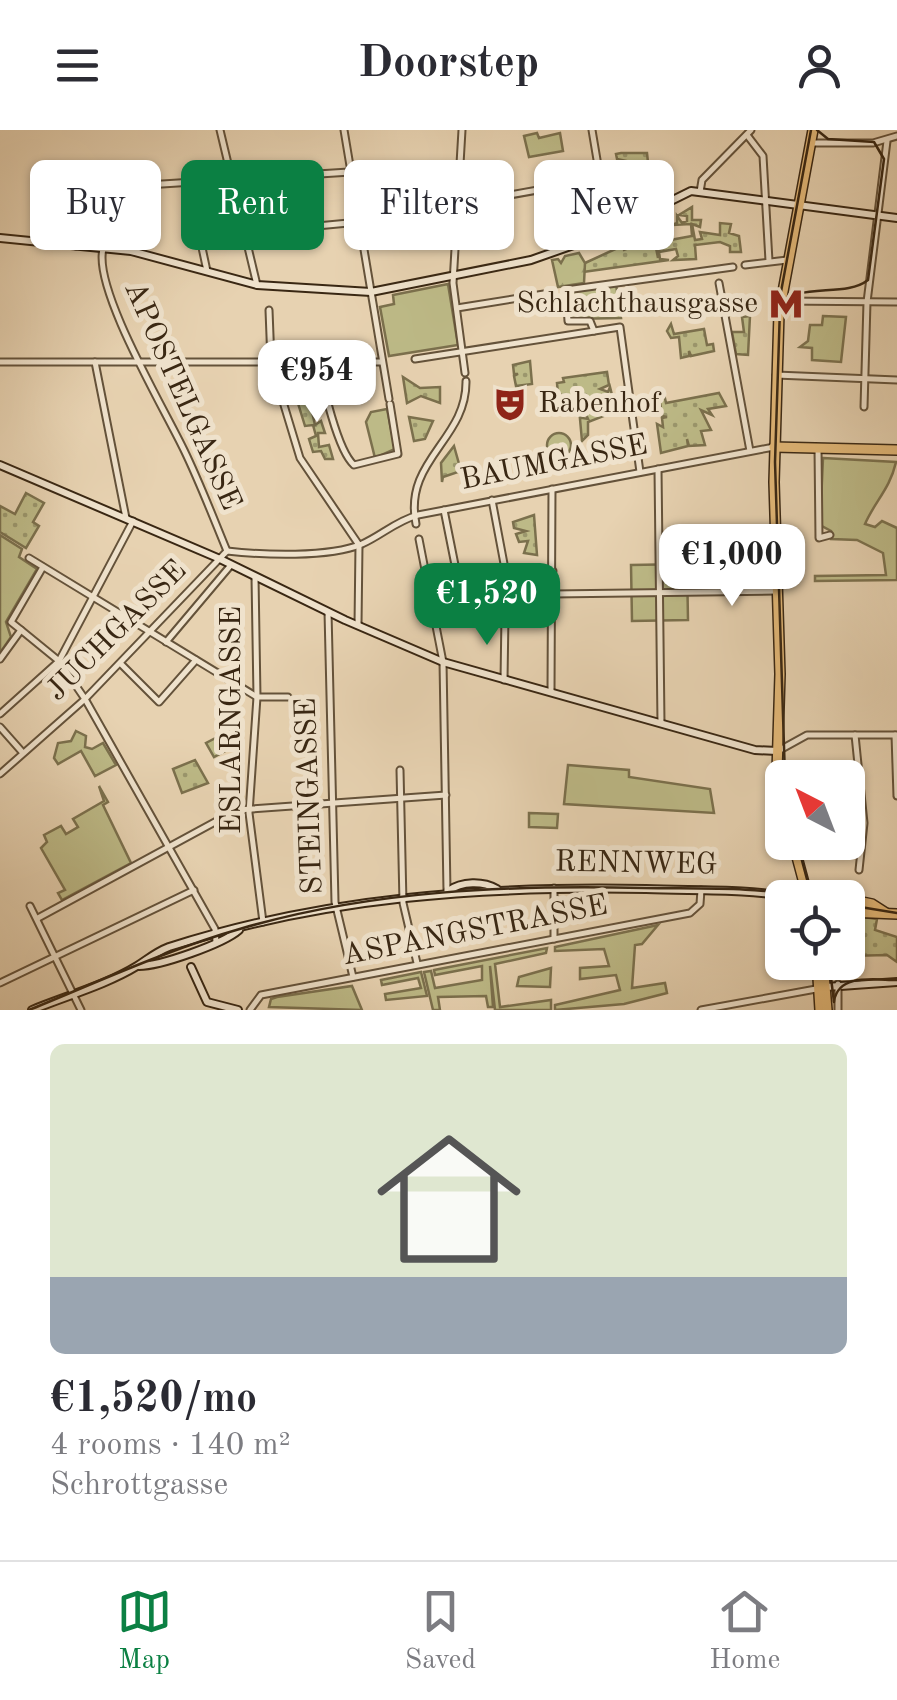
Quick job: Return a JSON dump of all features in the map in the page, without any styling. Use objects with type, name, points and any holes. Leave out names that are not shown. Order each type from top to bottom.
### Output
[{"type":"main road","points":[[779,760],[776,375],[780,301],[812,135]]},
{"type":"main road","points":[[674,199],[687,192],[700,192],[897,218]]},
{"type":"main road","points":[[0,238],[30,241]]},
{"type":"main road","points":[[117,250],[257,285],[371,292],[531,260],[559,250]]},
{"type":"main road","name":"BAUMGASSE","points":[[774,447],[897,450]]},
{"type":"main road","points":[[0,465],[220,558],[358,626],[443,662],[764,752],[778,751]]},
{"type":"main road","name":"RENNWEG","points":[[32,1010],[138,966],[152,955],[264,924],[405,896],[447,892],[478,896],[497,889],[554,888],[765,892]]},
{"type":"main road","name":"RENNWEG","points":[[865,902],[892,914]]},
{"type":"main road","name":"RENNWEG","points":[[865,913],[892,914]]},
{"type":"main road","points":[[184,948],[211,1008],[238,1010]]},
{"type":"main road","points":[[822,980],[824,1010]]},
{"type":"main road","points":[[823,988],[897,982]]},
{"type":"street","points":[[220,130],[227,160]]},
{"type":"street","points":[[344,130],[349,160]]},
{"type":"street","points":[[459,160],[462,130]]},
{"type":"street","points":[[592,130],[596,160]]},
{"type":"street","points":[[700,192],[702,180],[749,132],[764,156],[769,261]]},
{"type":"street","points":[[812,135],[823,143]]},
{"type":"street","points":[[812,135],[823,143],[868,144],[897,136]]},
{"type":"street","points":[[864,407],[866,302],[882,155],[887,141]]},
{"type":"street","points":[[868,144],[882,155]]},
{"type":"street","name":"APOSTELGASSE","points":[[103,250],[102,272],[227,551],[220,558]]},
{"type":"street","points":[[203,250],[208,274]]},
{"type":"street","points":[[249,250],[257,285]]},
{"type":"street","points":[[320,362],[347,459],[354,465],[398,454],[364,250]]},
{"type":"street","points":[[415,520],[412,492],[460,413],[465,377],[453,276],[454,250]]},
{"type":"street","points":[[745,265],[787,260]]},
{"type":"street","points":[[594,331],[590,321],[568,321],[564,292],[626,282],[718,276],[733,267]]},
{"type":"street","points":[[718,276],[750,451]]},
{"type":"street","points":[[456,308],[550,293]]},
{"type":"street","points":[[780,301],[897,302]]},
{"type":"street","points":[[269,310],[271,362],[300,458],[360,545],[358,626]]},
{"type":"street","points":[[415,359],[620,327],[640,472]]},
{"type":"street","points":[[0,362],[271,362]]},
{"type":"street","points":[[0,714],[60,661],[130,520],[95,362]]},
{"type":"street","points":[[303,362],[382,362]]},
{"type":"street","points":[[776,375],[897,380]]},
{"type":"street","name":"BAUMGASSE","points":[[227,551],[290,554],[360,545],[444,510],[774,447]]},
{"type":"street","points":[[818,448],[819,528]]},
{"type":"street","points":[[658,469],[661,723]]},
{"type":"street","points":[[550,694],[552,489]]},
{"type":"street","points":[[492,500],[505,568],[505,599]]},
{"type":"street","points":[[444,510],[456,570]]},
{"type":"street","points":[[419,539],[443,662],[447,892]]},
{"type":"street","points":[[29,558],[256,697],[288,697]]},
{"type":"street","name":"JUCHGASSE","points":[[0,774],[85,700],[220,558]]},
{"type":"street","name":"JUCHGASSE","points":[[166,642],[232,565]]},
{"type":"street","points":[[43,566],[10,622],[60,661],[194,890],[216,938]]},
{"type":"street","points":[[426,576],[505,568],[553,571]]},
{"type":"street","points":[[472,570],[472,614]]},
{"type":"street","name":"ESLARNGASSE","points":[[254,577],[256,697],[250,808],[264,924]]},
{"type":"street","points":[[553,594],[776,591]]},
{"type":"street","name":"STEINGASSE","points":[[328,612],[336,909],[353,977]]},
{"type":"street","points":[[434,614],[553,616]]},
{"type":"street","points":[[504,616],[504,680]]},
{"type":"street","points":[[0,659],[21,630]]},
{"type":"street","points":[[121,664],[160,702],[196,660]]},
{"type":"street","points":[[0,727],[23,753]]},
{"type":"street","points":[[855,735],[864,823],[859,870]]},
{"type":"street","points":[[778,751],[804,736],[896,735],[897,796]]},
{"type":"street","points":[[400,770],[405,896],[417,964]]},
{"type":"street","points":[[38,918],[237,810],[332,800],[446,795]]},
{"type":"street","points":[[554,888],[554,938]]},
{"type":"street","points":[[0,982],[194,890]]},
{"type":"street","name":"ASPANGSTRASSE","points":[[250,1010],[261,994],[690,912],[700,904],[701,890]]},
{"type":"street","points":[[30,906],[81,1010]]},
{"type":"street","points":[[838,984],[838,1010]]},
{"type":"street","points":[[701,1010],[823,988]]},
{"type":"green space","points":[[537,133],[539,138],[560,133],[563,151],[529,157],[524,136]]},
{"type":"green space","points":[[647,153],[648,160],[622,160],[616,154]]},
{"type":"green space","points":[[692,207],[692,220],[701,220],[700,227],[692,224],[695,240],[702,239],[700,232],[720,235],[720,223],[731,224],[729,233],[739,236],[741,252],[730,252],[730,246],[720,242],[695,245],[696,259],[673,260],[678,256],[674,239],[692,236],[691,224],[674,225],[677,216],[682,223],[687,221],[687,216],[679,215]]},
{"type":"green space","points":[[613,250],[656,250],[658,258],[657,250],[670,250],[659,252],[660,259],[669,260],[583,272],[585,263]]},
{"type":"green space","points":[[579,253],[585,263],[584,283],[558,287],[552,260],[561,263],[565,256]]},
{"type":"green space","points":[[448,284],[458,345],[389,356],[380,307],[394,304],[393,295]]},
{"type":"green space","points":[[616,284],[621,318],[569,319],[567,292]]},
{"type":"green space","points":[[750,316],[748,355],[736,354],[732,332],[744,332],[742,317]]},
{"type":"green space","points":[[823,316],[846,317],[841,362],[812,360],[812,348],[800,347],[808,341],[810,325],[822,325]]},
{"type":"green space","points":[[671,324],[674,334],[704,329],[707,345],[713,344],[714,351],[691,356],[689,351],[689,356],[681,358],[679,337],[671,338],[667,331]]},
{"type":"green space","points":[[530,361],[532,384],[516,386],[514,376],[518,374],[514,374],[513,365]]},
{"type":"green space","points":[[607,372],[609,385],[600,389],[608,392],[610,387],[612,395],[579,399],[558,394],[557,383],[564,382],[563,378]]},
{"type":"green space","points":[[403,377],[420,388],[440,387],[440,403],[421,396],[407,403]]},
{"type":"green space","points":[[302,386],[308,399],[313,395],[317,408],[311,407],[315,425],[321,421],[325,433],[318,433],[319,447],[329,445],[333,459],[325,459],[321,451],[313,452],[309,439],[316,436],[313,425],[305,426],[293,387]]},
{"type":"green space","points":[[719,393],[726,406],[708,409],[712,415],[701,410],[711,430],[701,431],[705,445],[689,446],[687,439],[688,446],[661,453],[657,424],[663,427],[662,418],[667,417],[662,416],[659,395],[664,394],[666,403]]},
{"type":"green space","points":[[612,397],[614,412],[588,422],[588,435],[582,441],[579,408],[582,418],[588,419],[582,406],[584,401]]},
{"type":"green space","points":[[387,409],[395,449],[375,458],[366,422],[371,412]]},
{"type":"green space","points":[[409,417],[433,421],[425,439],[414,441]]},
{"type":"green space","points":[[559,433],[568,436],[568,454],[559,457],[550,454],[547,445],[550,436]]},
{"type":"green space","points":[[454,446],[461,471],[443,477],[442,482],[441,463]]},
{"type":"green space","points":[[823,458],[896,462],[865,524],[875,527],[882,521],[897,528],[897,580],[815,581],[815,576],[886,575],[883,553],[857,540],[831,539],[831,531],[820,525]]},
{"type":"green space","points":[[26,493],[44,503],[33,522],[39,526],[26,548],[0,532],[0,506],[15,514]]},
{"type":"green space","points":[[534,515],[537,555],[524,553],[528,541],[519,542],[516,534],[526,531],[514,528],[513,522]]},
{"type":"green space","points":[[0,535],[22,549],[19,557],[37,569],[6,622],[11,637],[0,653]]},
{"type":"green space","points":[[687,564],[688,620],[632,621],[631,565]]},
{"type":"green space","points":[[477,575],[501,575],[504,609],[477,609]]},
{"type":"green space","points":[[235,728],[242,742],[214,757],[206,743]]},
{"type":"green space","points":[[76,731],[86,736],[85,747],[92,749],[103,743],[116,765],[95,776],[81,751],[58,764],[54,758],[58,743],[71,741]]},
{"type":"green space","points":[[195,760],[208,783],[182,793],[173,769]]},
{"type":"green space","points":[[568,765],[629,770],[629,777],[710,789],[714,813],[564,804]]},
{"type":"green space","points":[[99,786],[108,802],[103,805],[131,863],[62,900],[58,893],[65,890],[41,848],[47,842],[44,835],[61,826],[66,834],[78,827],[73,819],[104,801]]},
{"type":"green space","points":[[529,813],[558,814],[557,828],[529,827]]},
{"type":"green space","points":[[865,917],[877,919],[875,930],[897,937],[897,962],[887,955],[865,956]]},
{"type":"green space","points":[[658,925],[642,944],[635,945],[632,988],[665,983],[667,993],[624,1004],[555,1010],[555,1005],[620,990],[616,975],[580,979],[580,968],[609,966],[604,949],[555,951],[555,947]]},
{"type":"green space","points":[[547,948],[546,953],[495,964],[500,1007],[551,1000],[551,1010],[495,1010],[490,966],[493,1007],[488,1007],[486,996],[438,997],[440,1010],[433,1010],[424,972],[431,971],[435,988],[482,980],[482,966],[435,975],[434,970]]},
{"type":"green space","points":[[551,968],[550,987],[517,986],[519,977]]},
{"type":"green space","points":[[421,972],[427,996],[386,1000],[385,994],[421,988],[418,978],[382,985],[381,980]]},
{"type":"green space","points":[[352,986],[362,1010],[269,1007],[271,999],[277,997]]},
{"type":"tram line","points":[[778,308],[811,130]]},
{"type":"tram line","points":[[784,760],[775,462],[780,308],[796,294],[858,286],[868,280],[884,159],[874,142],[828,139],[817,130]]},
{"type":"tram line","points":[[802,860],[807,880]]},
{"type":"tram line","points":[[29,1010],[215,936],[342,905],[492,889],[765,892]]},
{"type":"tram line","points":[[865,908],[897,913]]},
{"type":"tram line","points":[[831,980],[834,1002]]},
{"type":"tram line","points":[[834,1001],[837,992],[850,982],[897,980]]},
{"type":"place","name":"Schlachthausgasse","points":[[786,304]]},
{"type":"place","name":"Rabenhof","points":[[510,404]]}]
